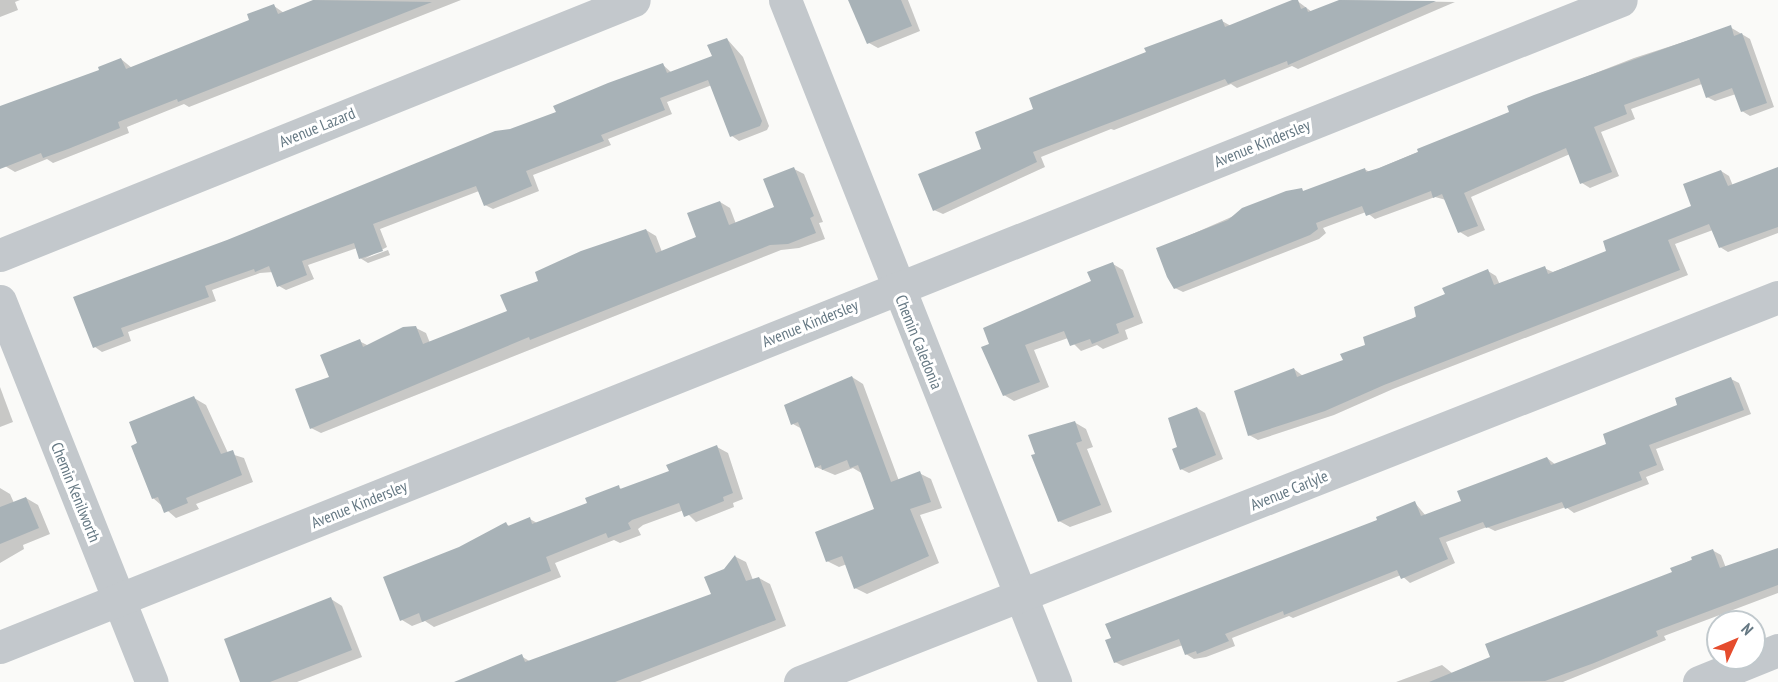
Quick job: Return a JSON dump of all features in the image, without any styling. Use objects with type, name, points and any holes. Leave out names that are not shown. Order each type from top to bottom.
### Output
[{"type":"street","name":"Avenue Lazard","points":[[0,255],[634,0]]},
{"type":"street","name":"Chemin Caledonia","points":[[785,0],[897,288],[1055,682]]},
{"type":"street","name":"Avenue Kindersley","points":[[0,647],[1621,0]]},
{"type":"street","name":"Avenue Carlyle","points":[[800,682],[1778,297]]},
{"type":"street","name":"Chemin Kenilworth","points":[[0,301],[152,682]]},
{"type":"street","points":[[1699,682],[1778,651]]},
{"type":"building","points":[[313,0],[432,2],[178,102],[177,99],[118,122],[120,128],[68,149],[43,158],[41,153],[0,169],[0,106],[99,70],[98,67],[121,58],[126,69],[249,20],[247,14],[274,4],[278,14]]},
{"type":"building","points":[[848,0],[901,0],[912,26],[867,44]]},
{"type":"building","points":[[1292,0],[1298,0],[1301,9],[1306,7],[1308,12],[1339,0],[1436,1],[1288,65],[1287,61],[1228,84],[1225,79],[1033,152],[1037,162],[933,211],[918,174],[981,149],[975,132],[1033,109],[1029,98],[1146,52],[1144,48],[1222,19],[1225,27]]},
{"type":"building","points":[[1731,25],[1734,36],[1742,33],[1767,103],[1741,112],[1732,88],[1706,98],[1699,78],[1624,105],[1627,114],[1594,127],[1612,172],[1580,184],[1566,148],[1464,193],[1478,226],[1458,233],[1442,194],[1433,198],[1431,191],[1366,216],[1362,206],[1316,223],[1318,229],[1310,235],[1174,289],[1167,277],[1156,248],[1228,220],[1242,208],[1286,191],[1302,188],[1303,191],[1365,168],[1366,172],[1379,168],[1418,152],[1417,149],[1509,112],[1507,106],[1534,95]]},
{"type":"building","points":[[727,38],[762,121],[760,126],[730,137],[708,80],[660,98],[665,110],[601,135],[604,141],[526,171],[532,186],[484,206],[476,186],[373,224],[383,251],[359,259],[354,243],[302,261],[307,275],[277,287],[269,266],[255,272],[254,269],[205,286],[209,297],[121,328],[124,336],[93,348],[73,297],[227,240],[495,131],[510,129],[556,112],[553,106],[608,83],[663,63],[667,73],[712,56],[707,45]]},
{"type":"building","points":[[794,167],[814,216],[810,218],[816,233],[788,244],[770,245],[530,340],[529,337],[310,429],[295,389],[329,377],[320,355],[360,339],[363,347],[403,327],[416,326],[423,344],[507,311],[500,295],[538,281],[535,272],[581,251],[646,229],[656,253],[696,237],[687,213],[720,201],[729,225],[774,207],[763,179]]},
{"type":"building","points":[[1778,167],[1778,227],[1719,248],[1709,224],[1668,240],[1680,270],[1384,385],[1325,411],[1248,436],[1234,391],[1294,368],[1297,377],[1343,360],[1340,354],[1365,345],[1363,337],[1416,317],[1414,307],[1445,294],[1442,288],[1488,269],[1494,285],[1545,266],[1548,274],[1606,251],[1603,241],[1691,206],[1683,184],[1721,170],[1728,186]]},
{"type":"building","points":[[1113,262],[1134,317],[1116,324],[1119,333],[1092,344],[1090,339],[1070,346],[1064,331],[1025,345],[1040,382],[1003,396],[981,347],[989,344],[983,328],[1091,281],[1087,272]]},
{"type":"building","points":[[852,376],[891,482],[920,471],[931,502],[910,509],[929,556],[854,589],[842,556],[826,562],[815,532],[874,509],[858,465],[850,468],[847,460],[822,470],[821,465],[815,468],[798,422],[791,425],[784,405]]},
{"type":"building","points":[[1731,377],[1744,410],[1649,445],[1657,465],[1639,472],[1642,480],[1565,509],[1562,502],[1486,528],[1483,522],[1439,538],[1448,559],[1401,579],[1397,570],[1284,615],[1283,611],[1225,634],[1229,641],[1197,654],[1196,651],[1185,655],[1179,639],[1114,663],[1105,640],[1111,638],[1105,624],[1377,520],[1376,517],[1415,501],[1421,516],[1461,501],[1457,491],[1547,457],[1551,465],[1606,444],[1603,434],[1677,405],[1675,398]]},
{"type":"building","points":[[194,396],[221,454],[233,450],[242,475],[186,498],[188,503],[164,513],[158,497],[152,499],[131,446],[137,443],[129,422]]},
{"type":"building","points":[[1197,407],[1216,455],[1180,470],[1172,449],[1177,447],[1168,418]]},
{"type":"building","points":[[1075,421],[1082,441],[1076,443],[1101,505],[1058,522],[1031,455],[1035,454],[1028,435]]},
{"type":"building","points":[[717,445],[733,493],[723,497],[724,501],[684,517],[679,503],[632,520],[628,523],[631,529],[608,538],[606,533],[546,557],[551,571],[422,622],[419,613],[400,621],[383,577],[459,547],[506,522],[508,526],[530,517],[532,524],[587,503],[585,498],[619,485],[620,489],[669,471],[666,465]]},
{"type":"building","points":[[26,497],[39,528],[0,544],[0,507]]},
{"type":"building","points":[[1778,548],[1778,585],[1712,610],[1706,610],[1706,612],[1656,631],[1658,636],[1594,663],[1545,681],[1429,682],[1490,657],[1485,644],[1672,572],[1670,568],[1692,560],[1691,557],[1713,549],[1720,568]]},
{"type":"building","points":[[735,555],[746,581],[759,577],[776,620],[615,682],[454,682],[522,654],[525,662],[711,594],[704,577],[724,569]]},
{"type":"building","points":[[331,597],[352,650],[270,682],[240,682],[224,639]]}]
